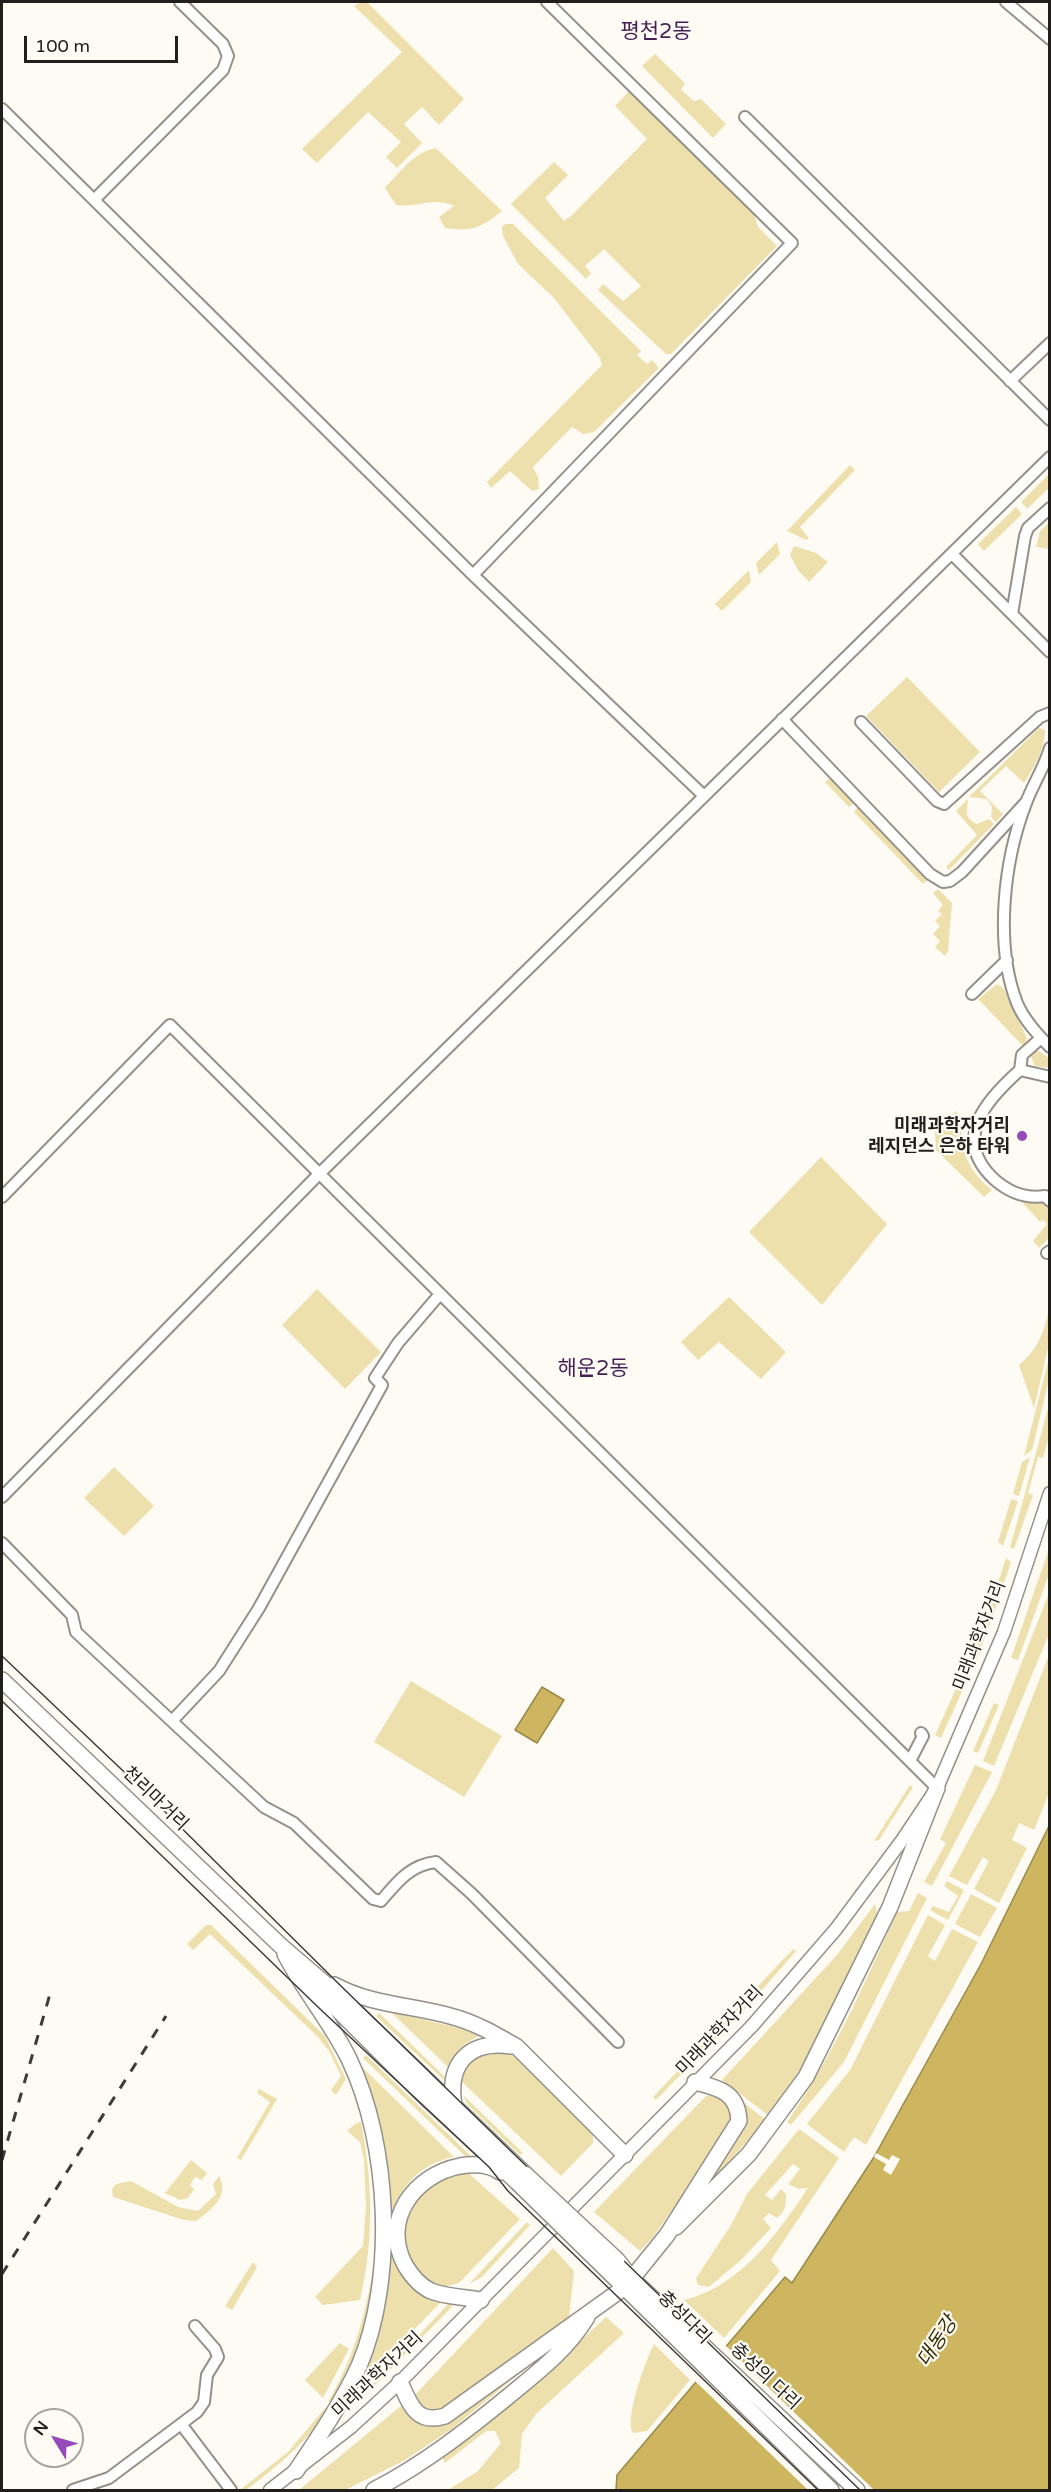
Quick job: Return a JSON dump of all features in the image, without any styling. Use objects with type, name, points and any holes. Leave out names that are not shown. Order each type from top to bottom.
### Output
[{"type":"highway","name":"천리마거리","points":[[2,1680],[281,1946],[337,1994],[454,2105],[521,2178]]},
{"type":"highway","points":[[667,2235],[699,2206],[749,2154],[806,2077],[891,1907],[937,1788]]},
{"type":"highway","points":[[281,1946],[336,1986],[363,1999],[449,2015],[476,2024],[517,2047],[625,2155]]},
{"type":"highway","points":[[281,1946],[300,1983],[330,2025],[359,2083],[376,2148],[382,2219],[381,2278],[368,2342],[358,2367],[337,2406],[296,2471]]},
{"type":"highway","name":"천리마거리","points":[[281,1946],[325,1999],[521,2178]]},
{"type":"highway","points":[[454,2105],[455,2074],[465,2056],[485,2044],[517,2047]]},
{"type":"highway","points":[[400,2382],[409,2403],[420,2415],[430,2419],[445,2416],[629,2283],[667,2235],[739,2121],[739,2109],[730,2094],[716,2087],[695,2082]]},
{"type":"highway","points":[[481,2300],[430,2291],[413,2277],[398,2246],[398,2221],[409,2196],[419,2185],[443,2170],[473,2164],[495,2168],[521,2178],[642,2295]]},
{"type":"highway","name":"충성다리","points":[[642,2295],[831,2490]]},
{"type":"highway","name":"충성의 다리","points":[[642,2295],[858,2490]]},
{"type":"highway","points":[[374,2490],[429,2459],[473,2426],[567,2346],[592,2310]]},
{"type":"main road","name":"미래과학자거리","points":[[270,2490],[296,2471],[400,2382],[752,2025],[836,1929],[937,1788],[1004,1632],[1050,1493]]},
{"type":"street","points":[[93,200],[223,70],[228,56],[223,44],[180,2]]},
{"type":"street","points":[[473,575],[792,243],[547,2]]},
{"type":"street","points":[[1006,2],[1050,39]]},
{"type":"street","points":[[2,109],[473,575],[704,795]]},
{"type":"street","points":[[746,117],[1050,420]]},
{"type":"street","points":[[1010,381],[1050,343]]},
{"type":"street","points":[[2,1497],[318,1174],[1050,457]]},
{"type":"street","points":[[1012,614],[1025,536],[1028,528],[1050,508]]},
{"type":"street","points":[[952,554],[1050,652]]},
{"type":"street","points":[[861,722],[937,801],[944,804],[1040,717],[1050,712]]},
{"type":"street","points":[[782,719],[930,874],[943,882],[950,881],[962,872],[1026,802]]},
{"type":"street","points":[[1050,748],[1047,765],[1026,802],[1012,847],[1004,913],[1007,960],[1017,1003],[1041,1038],[1050,1047]]},
{"type":"street","points":[[972,994],[1007,960]]},
{"type":"street","points":[[2,1197],[170,1025],[937,1788]]},
{"type":"street","points":[[1041,1038],[1022,1056],[1020,1070],[999,1089],[984,1108],[975,1130],[973,1149],[983,1169],[1000,1185],[1022,1197],[1048,1197]]},
{"type":"street","points":[[1020,1070],[1050,1077]]},
{"type":"street","points":[[172,1721],[219,1671],[236,1644],[381,1385],[375,1378],[398,1343],[440,1294]]},
{"type":"street","points":[[2,1544],[72,1615],[76,1632],[264,1807],[294,1823],[373,1899],[381,1901],[409,1870],[423,1863],[436,1862],[618,2042]]},
{"type":"street","points":[[910,1761],[923,1736],[921,1733]]},
{"type":"street","points":[[73,2490],[109,2478],[197,2412],[204,2402],[207,2375],[218,2357],[215,2349],[195,2326]]},
{"type":"street","points":[[181,2424],[231,2490]]},
{"type":"shaded area","points":[[362,2],[368,3],[464,99],[439,125],[422,107],[404,124],[422,143],[397,168],[386,157],[401,142],[368,112],[317,163],[302,149],[402,52],[354,6]]},
{"type":"shaded area","points":[[655,54],[685,83],[681,90],[694,101],[701,99],[726,124],[713,138],[642,66]]},
{"type":"shaded area","points":[[630,90],[753,212],[758,227],[777,246],[671,354],[666,354],[598,290],[603,284],[623,301],[641,286],[604,249],[585,266],[591,273],[586,279],[511,204],[554,162],[568,175],[545,198],[564,221],[571,216],[647,139],[615,106]]},
{"type":"shaded area","points":[[436,148],[502,211],[482,225],[469,229],[454,229],[445,228],[439,217],[454,206],[447,203],[396,205],[385,188],[414,158]]},
{"type":"shaded area","points":[[505,224],[513,224],[641,351],[637,355],[647,364],[652,360],[659,368],[594,432],[583,434],[572,427],[533,467],[538,477],[539,489],[532,491],[510,471],[491,488],[487,482],[602,365],[600,358],[554,298],[518,264],[503,236],[502,227]]},
{"type":"shaded area","points":[[850,465],[855,470],[800,527],[809,538],[806,540],[787,531]]},
{"type":"shaded area","points":[[1049,474],[1049,488],[1027,509],[1021,502]]},
{"type":"shaded area","points":[[1016,507],[1022,514],[984,551],[978,544]]},
{"type":"shaded area","points":[[1049,523],[1049,549],[1036,547],[1040,531]]},
{"type":"shaded area","points":[[777,542],[780,554],[759,575],[756,563]]},
{"type":"shaded area","points":[[794,546],[816,553],[828,562],[809,582],[798,570],[790,555]]},
{"type":"shaded area","points":[[749,570],[751,582],[722,611],[715,604]]},
{"type":"shaded area","points":[[907,677],[980,752],[939,792],[866,716]]},
{"type":"shaded area","points":[[1039,728],[1045,730],[1045,737],[1041,751],[1024,783],[1006,766],[980,791],[1003,814],[996,822],[991,817],[992,807],[987,799],[969,797]]},
{"type":"shaded area","points":[[830,778],[854,803],[849,807],[825,782]]},
{"type":"shaded area","points":[[968,799],[969,819],[977,824],[989,819],[994,824],[949,870],[946,867],[977,835],[956,811]]},
{"type":"shaded area","points":[[858,807],[929,879],[923,884],[854,812]]},
{"type":"shaded area","points":[[938,889],[952,903],[948,951],[945,956],[935,947],[940,941],[933,934],[940,926],[935,921],[942,914],[938,911],[943,905],[933,893]]},
{"type":"shaded area","points":[[997,984],[1004,989],[1027,1038],[1024,1047],[978,999]]},
{"type":"shaded area","points":[[1035,1051],[1049,1058],[1049,1068],[1035,1066],[1031,1057]]},
{"type":"shaded area","points":[[956,1111],[963,1119],[963,1149],[971,1167],[992,1190],[984,1197],[936,1150],[935,1132]]},
{"type":"shaded area","points":[[821,1157],[887,1224],[822,1305],[749,1232]]},
{"type":"shaded area","points":[[1020,1200],[1040,1200],[1049,1210],[1049,1238],[1039,1248],[1033,1241],[1047,1224],[1043,1220],[1040,1222]]},
{"type":"shaded area","points":[[317,1289],[381,1352],[345,1389],[282,1325]]},
{"type":"shaded area","points":[[729,1297],[786,1352],[761,1379],[719,1342],[698,1360],[681,1342]]},
{"type":"shaded area","points":[[1049,1307],[1049,1344],[1034,1408],[1019,1365],[1040,1339]]},
{"type":"shaded area","points":[[1049,1358],[1049,1380],[1032,1450],[1024,1456]]},
{"type":"shaded area","points":[[1049,1405],[1049,1436],[1043,1458],[1038,1457],[1028,1493],[1033,1495],[1014,1549],[1010,1548]]},
{"type":"shaded area","points":[[1030,1457],[1019,1496],[1013,1494],[1022,1462]]},
{"type":"shaded area","points":[[114,1467],[154,1506],[124,1536],[84,1498]]},
{"type":"shaded area","points":[[1011,1499],[1018,1501],[1003,1546],[998,1542]]},
{"type":"shaded area","points":[[1049,1549],[1049,1574],[1018,1660],[1011,1658]]},
{"type":"shaded area","points":[[1006,1558],[1011,1562],[1002,1589],[996,1589]]},
{"type":"shaded area","points":[[1049,1593],[1049,1634],[994,1766],[983,1761]]},
{"type":"shaded area","points":[[991,1602],[997,1604],[978,1656],[941,1738],[935,1735],[973,1651]]},
{"type":"shaded area","points":[[1049,1655],[1049,1793],[1034,1830],[1019,1823],[1012,1840],[1027,1848],[999,1903],[974,1889],[989,1861],[983,1857],[967,1885],[949,1876],[996,1790]]},
{"type":"shaded area","points":[[411,1681],[502,1736],[464,1797],[374,1742]]},
{"type":"shaded area","points":[[994,1703],[999,1705],[978,1753],[973,1751]]},
{"type":"shaded area","points":[[975,1765],[992,1772],[932,1886],[924,1882],[946,1843],[940,1839]]},
{"type":"shaded area","points":[[910,1785],[913,1787],[879,1840],[874,1841]]},
{"type":"shaded area","points":[[947,1881],[964,1890],[948,1920],[930,1910],[933,1906],[949,1912],[958,1896],[944,1886]]},
{"type":"shaded area","points":[[918,1893],[927,1898],[844,2062],[791,2125],[787,2122],[833,2046],[897,1912],[909,1911]]},
{"type":"shaded area","points":[[971,1894],[997,1908],[980,1937],[955,1924]]},
{"type":"shaded area","points":[[875,1904],[877,1914],[828,2018],[800,2068],[769,2116],[722,2080],[837,1955]]},
{"type":"shaded area","points":[[928,1915],[945,1925],[928,1956],[935,1961],[952,1929],[978,1942],[866,2145],[854,2137],[844,2152],[807,2124],[850,2070]]},
{"type":"shaded area","points":[[206,1925],[211,1925],[325,2036],[346,2079],[336,2095],[331,2090],[341,2076],[329,2051],[316,2035],[210,1934],[193,1950],[187,1944]]},
{"type":"shaded area","points":[[793,1949],[796,1951],[756,1997],[656,2100],[653,2097]]},
{"type":"shaded area","points":[[391,2012],[463,2029],[478,2036],[461,2047],[448,2067]]},
{"type":"shaded area","points":[[379,2013],[446,2078],[445,2081],[376,2016]]},
{"type":"shaded area","points":[[487,2050],[509,2052],[589,2129],[593,2136],[593,2143],[561,2176],[461,2081],[469,2060]]},
{"type":"shaded area","points":[[366,2055],[472,2157],[465,2156],[363,2058]]},
{"type":"shaded area","points":[[361,2066],[454,2157],[429,2166],[409,2182],[397,2202],[391,2225],[392,2248],[401,2270],[417,2289],[441,2302],[351,2394],[382,2266],[391,2204],[384,2143]]},
{"type":"shaded area","points":[[259,2089],[277,2099],[241,2160],[237,2158],[270,2102],[257,2093]]},
{"type":"shaded area","points":[[463,2095],[523,2153],[520,2155],[467,2104]]},
{"type":"shaded area","points":[[714,2095],[727,2104],[732,2117],[726,2134],[653,2237],[640,2251],[594,2212],[706,2096]]},
{"type":"shaded area","points":[[743,2102],[766,2120],[702,2192],[744,2126],[746,2114]]},
{"type":"shaded area","points":[[361,2122],[370,2189],[370,2233],[365,2278],[360,2300],[323,2305],[315,2297],[363,2246],[366,2205],[364,2160],[360,2142],[347,2131]]},
{"type":"shaded area","points":[[799,2129],[839,2158],[771,2260],[780,2271],[724,2338],[684,2300],[704,2293],[740,2271],[784,2223],[808,2188],[799,2189],[788,2184],[800,2169],[793,2164],[765,2195],[772,2200],[781,2189],[786,2194],[785,2207],[780,2216],[777,2218],[769,2213],[763,2219],[771,2228],[741,2260],[709,2287],[698,2285],[696,2278],[731,2225],[747,2194]]},
{"type":"shaded area","points":[[191,2160],[207,2173],[202,2180],[195,2177],[190,2185],[194,2189],[188,2198],[180,2200],[165,2193]]},
{"type":"shaded area","points":[[467,2172],[520,2219],[459,2283],[442,2287],[419,2271],[411,2260],[406,2249],[405,2225],[409,2212],[425,2185],[441,2178]]},
{"type":"shaded area","points":[[219,2176],[222,2183],[221,2196],[213,2207],[196,2221],[184,2220],[113,2197],[112,2189],[116,2184],[131,2181],[178,2207],[198,2211],[216,2194],[213,2184]]},
{"type":"shaded area","points":[[527,2222],[530,2225],[482,2277],[469,2284]]},
{"type":"shaded area","points":[[553,2248],[574,2271],[569,2317],[443,2409],[429,2410],[420,2404],[415,2395]]},
{"type":"shaded area","points":[[376,2252],[368,2313],[363,2330],[342,2383],[332,2403],[328,2402],[360,2329]]},
{"type":"shaded area","points":[[253,2262],[257,2267],[232,2310],[225,2306]]},
{"type":"shaded area","points":[[450,2302],[452,2307],[372,2388],[371,2386]]},
{"type":"shaded area","points":[[606,2317],[624,2333],[536,2414],[522,2434],[519,2468],[492,2490],[448,2490],[478,2471],[501,2443],[495,2431],[486,2431],[445,2463],[441,2455],[557,2363]]},
{"type":"shaded area","points":[[340,2343],[349,2349],[323,2398],[305,2380]]},
{"type":"shaded area","points":[[654,2344],[690,2380],[647,2431],[633,2433],[631,2415],[641,2376]]},
{"type":"shaded area","points":[[544,2353],[453,2428],[405,2460],[345,2490],[299,2490],[401,2406],[425,2423],[442,2424]]},
{"type":"shaded area","points":[[325,2408],[329,2409],[291,2453],[246,2490],[241,2489],[288,2452]]},
{"type":"water","points":[[542,1687],[564,1700],[537,1743],[515,1730]]},
{"type":"water","name":"대동강","points":[[1049,1826],[1049,2490],[616,2490],[617,2475],[785,2277],[792,2283],[874,2157],[981,1964]]},
{"type":"pier","points":[[876,2153],[889,2160],[892,2155],[900,2159],[891,2175],[883,2170],[886,2164],[874,2157]]},
{"type":"pier","points":[[725,2345],[874,2490],[808,2490],[695,2381]]},
{"type":"tram line","points":[[2,1656],[139,1786],[344,1989],[860,2490]]},
{"type":"tram line","points":[[2,1701],[319,2008],[489,2167],[508,2191],[818,2490]]},
{"type":"railway","points":[[2,2160],[50,1994]]},
{"type":"railway","points":[[2,2274],[166,2016]]},
{"type":"place","name":"미래과학자거리 레지던스 은하 타워","points":[[1022,1136]]},
{"type":"district","name":"평천2동","points":[[656,32]]},
{"type":"district","name":"해운2동","points":[[593,1369]]}]
